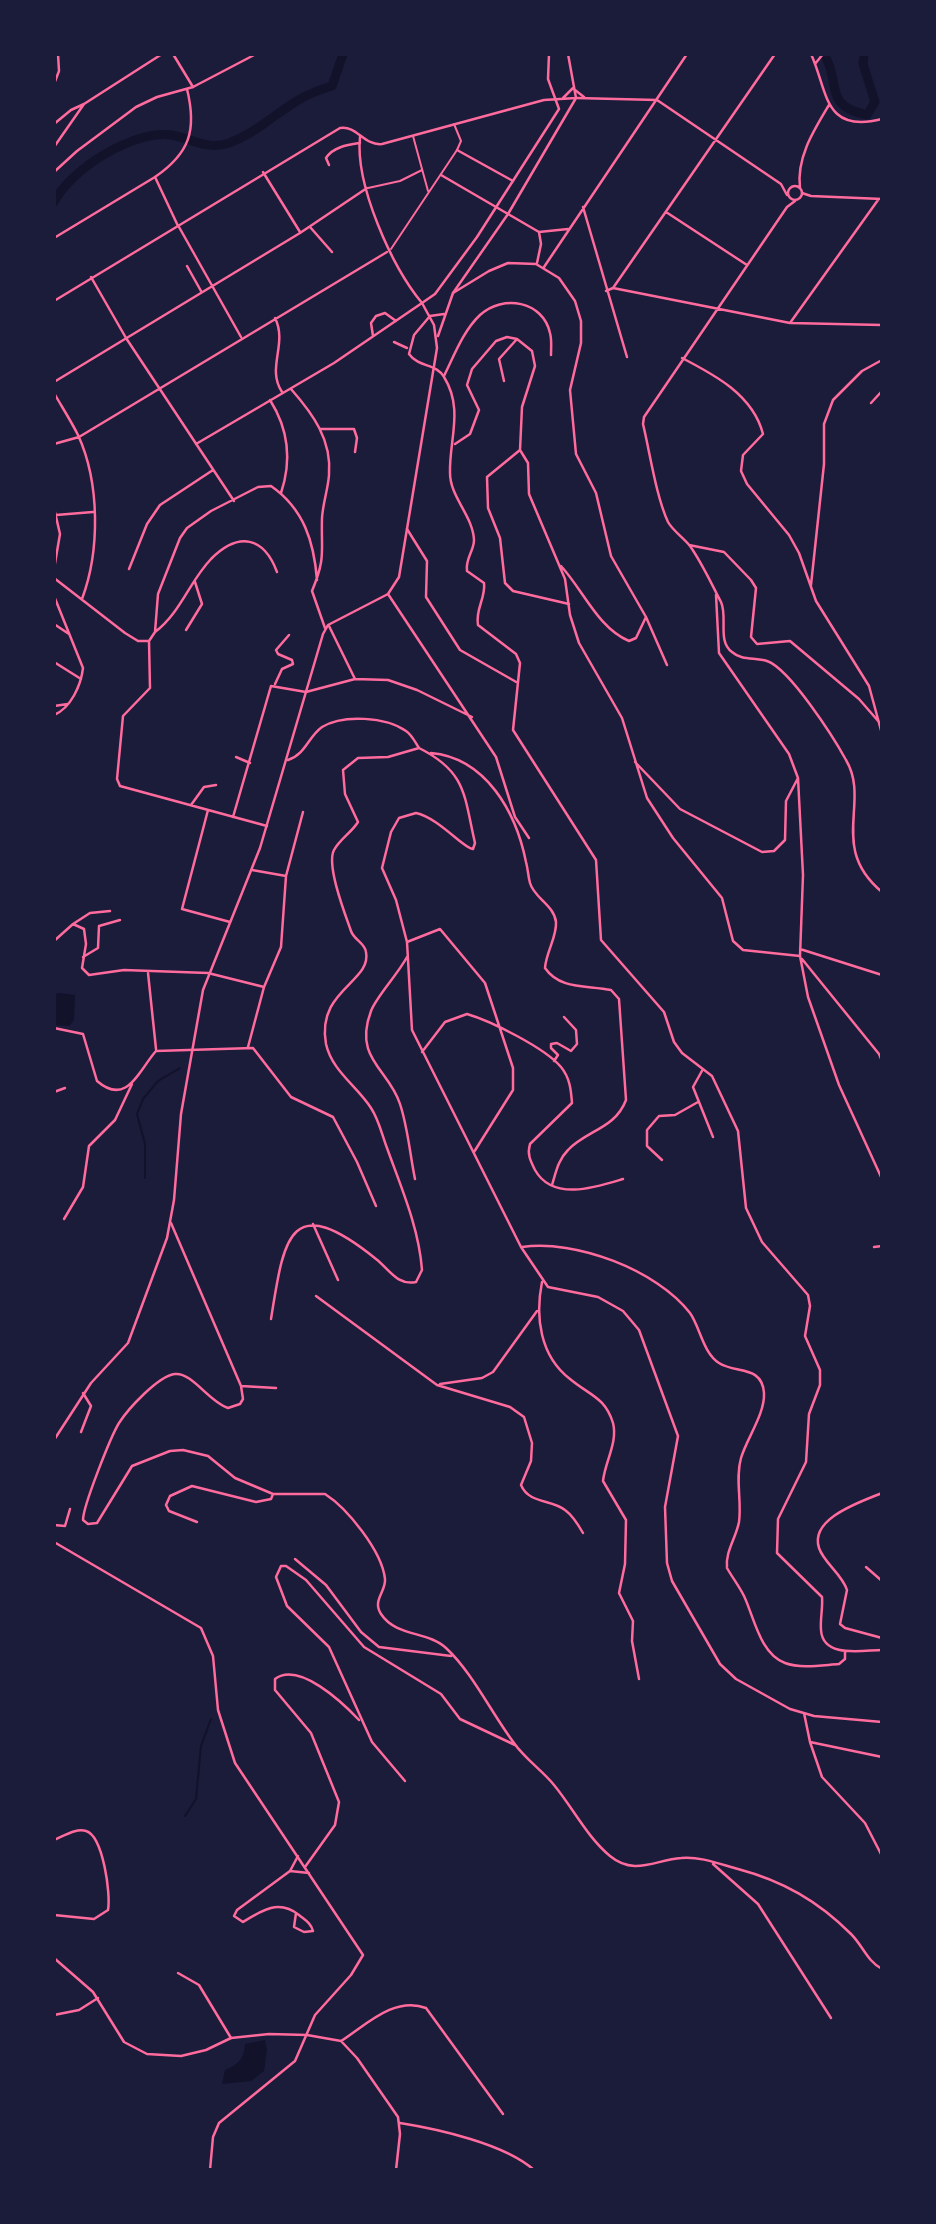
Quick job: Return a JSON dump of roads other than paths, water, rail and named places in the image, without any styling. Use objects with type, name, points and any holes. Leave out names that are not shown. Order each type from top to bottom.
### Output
[{"type":"street","points":[[54,84],[59,71],[58,54]]},
{"type":"street","points":[[54,124],[71,110],[85,104],[162,54]]},
{"type":"street","points":[[173,54],[193,87]]},
{"type":"street","points":[[54,172],[136,107],[157,97],[193,87],[256,54]]},
{"type":"street","points":[[196,444],[291,389],[424,305],[435,294],[497,207],[559,109],[548,79],[549,54]]},
{"type":"street","points":[[54,1440],[83,1393],[128,1343],[171,1223],[177,1146],[208,973],[267,826],[327,627],[388,594],[399,577],[435,368],[437,339],[444,314],[453,293],[506,213],[576,98],[568,54]]},
{"type":"street","points":[[544,267],[687,54]]},
{"type":"street","points":[[613,288],[775,54]]},
{"type":"street","points":[[811,54],[816,64],[820,86],[829,105],[851,121],[882,119]]},
{"type":"street","points":[[816,64],[823,55]]},
{"type":"street","points":[[563,98],[575,88]]},
{"type":"street","points":[[575,88],[584,97]]},
{"type":"street","points":[[54,239],[177,161],[189,135],[193,114],[187,89]]},
{"type":"street","points":[[54,301],[313,142],[346,127],[376,145],[454,123],[563,98],[657,100],[780,184],[795,201]]},
{"type":"street","points":[[54,147],[85,104]]},
{"type":"street","points":[[801,198],[799,179],[808,140],[829,105]]},
{"type":"street","points":[[54,443],[79,437],[387,251],[400,239],[457,150],[461,141],[454,123]]},
{"type":"street","points":[[412,135],[428,192]]},
{"type":"street","points":[[360,137],[368,188],[387,251],[424,305],[437,339]]},
{"type":"street","points":[[329,165],[326,158],[328,154],[340,147],[360,143]]},
{"type":"street","points":[[457,150],[513,181]]},
{"type":"street","points":[[54,382],[310,227],[368,188],[400,181],[422,170]]},
{"type":"street","points":[[263,172],[300,233]]},
{"type":"street","points":[[441,175],[539,232],[568,229]]},
{"type":"street","points":[[155,177],[210,287],[241,337]]},
{"type":"street","points":[[787,207],[792,186],[799,179]]},
{"type":"street","points":[[780,184],[800,188]]},
{"type":"street","points":[[802,193],[811,196]]},
{"type":"street","points":[[880,200],[811,196],[801,198],[787,207],[682,358],[644,417],[643,424],[669,524],[689,545],[723,607],[724,641],[731,652],[746,659],[768,661],[792,681],[847,761],[856,780],[851,828],[855,851],[868,881],[882,892]]},
{"type":"street","points":[[790,323],[880,200]]},
{"type":"street","points":[[583,206],[627,357]]},
{"type":"street","points":[[666,212],[747,265]]},
{"type":"street","points":[[310,227],[332,252]]},
{"type":"street","points":[[536,264],[541,251],[539,232]]},
{"type":"street","points":[[453,293],[489,271],[508,264],[536,264],[559,278],[575,301],[581,321],[581,343],[570,390],[576,454],[596,494],[611,556],[646,617],[667,665]]},
{"type":"street","points":[[187,266],[201,292]]},
{"type":"street","points":[[91,277],[126,338],[234,502]]},
{"type":"street","points":[[606,290],[613,288],[790,323],[882,325]]},
{"type":"street","points":[[444,376],[468,330],[482,313],[502,303],[529,305],[544,320],[550,333],[551,355]]},
{"type":"street","points":[[373,336],[371,323],[376,316],[385,313],[396,321]]},
{"type":"street","points":[[408,348],[429,315],[444,314]]},
{"type":"street","points":[[275,318],[280,340],[275,376],[283,393]]},
{"type":"street","points":[[454,445],[470,434],[479,410],[467,385],[472,369],[496,341],[507,337],[517,339],[532,351],[535,366],[523,407],[520,450],[528,463],[529,494],[559,564],[579,643],[622,719],[632,759],[647,798],[666,828],[722,898],[733,941],[743,950],[800,956],[880,1054],[882,1061]]},
{"type":"street","points":[[504,381],[499,359],[517,339]]},
{"type":"street","points":[[394,342],[408,348],[414,361],[435,368],[444,376],[455,402],[450,473],[474,539],[466,564],[467,571],[484,583],[485,591],[476,615],[478,625],[516,654],[520,663],[513,730],[596,860],[601,940],[664,1012],[674,1042],[682,1053],[712,1076],[738,1131],[746,1208],[762,1242],[808,1295],[810,1306],[805,1336],[820,1370],[820,1385],[809,1414],[806,1462],[778,1519],[776,1545],[783,1560],[822,1597],[822,1637],[828,1646],[845,1651],[882,1650]]},
{"type":"street","points":[[682,358],[717,377],[744,399],[760,420],[763,434],[743,455],[741,471],[758,499],[789,535],[799,553],[810,588],[827,622],[858,664],[869,686],[882,734]]},
{"type":"street","points":[[810,588],[824,464],[824,424],[833,400],[862,371],[882,360]]},
{"type":"street","points":[[291,389],[321,429],[327,449],[329,476],[322,514],[323,564],[312,591],[327,627],[355,680]]},
{"type":"street","points":[[871,403],[882,391]]},
{"type":"street","points":[[55,395],[79,437],[93,512],[92,572],[82,600]]},
{"type":"street","points":[[270,400],[283,420],[287,436],[287,476],[281,493]]},
{"type":"street","points":[[321,429],[354,429],[355,452]]},
{"type":"street","points":[[520,450],[487,477],[488,508],[500,538],[505,583],[513,592],[570,604]]},
{"type":"street","points":[[129,569],[152,514],[168,499],[213,470]]},
{"type":"street","points":[[155,632],[158,594],[180,538],[197,519],[264,485],[281,493],[304,523],[317,580]]},
{"type":"street","points":[[54,508],[59,550],[54,569]]},
{"type":"street","points":[[56,515],[93,512]]},
{"type":"street","points":[[407,529],[427,561],[426,597],[460,650],[518,683]]},
{"type":"street","points":[[267,826],[120,786],[117,779],[121,726],[129,707],[150,688],[149,641],[155,632],[172,617],[214,556],[239,543],[250,542],[265,548],[277,572]]},
{"type":"street","points":[[689,545],[724,552],[751,580],[756,588],[750,625],[751,637],[757,644],[790,641],[859,699],[880,722]]},
{"type":"street","points":[[559,564],[595,611],[621,637],[634,640],[646,617]]},
{"type":"street","points":[[54,578],[131,637],[149,641]]},
{"type":"street","points":[[186,630],[202,604],[195,582]]},
{"type":"street","points":[[716,592],[719,653],[789,754],[798,778],[803,875],[800,956],[808,997],[839,1085],[882,1179]]},
{"type":"street","points":[[388,594],[496,757],[515,817],[528,838]]},
{"type":"street","points":[[54,596],[81,660],[82,680],[68,704],[54,715]]},
{"type":"street","points":[[54,624],[70,635]]},
{"type":"street","points":[[233,817],[268,690],[275,684],[282,669],[293,664],[292,660],[278,654],[276,650],[289,635]]},
{"type":"street","points":[[54,662],[82,680]]},
{"type":"street","points":[[275,684],[306,692],[355,680],[388,680],[405,685],[472,717]]},
{"type":"street","points":[[54,706],[68,704]]},
{"type":"street","points":[[288,760],[299,756],[323,727],[348,720],[368,719],[404,729],[419,748],[437,757],[461,782],[474,848],[466,848],[444,826],[423,814],[406,814],[394,825],[382,868],[401,916],[407,942],[410,1021],[422,1052],[521,1247],[542,1282],[548,1287],[598,1297],[623,1311],[639,1330],[678,1436],[665,1507],[666,1554],[672,1581],[727,1672],[790,1709],[882,1722]]},
{"type":"street","points":[[271,1319],[281,1263],[293,1231],[313,1224],[359,1246],[400,1281],[408,1283],[420,1278],[422,1263],[414,1226],[374,1113],[356,1088],[335,1068],[329,1055],[325,1031],[331,1002],[359,975],[366,956],[365,948],[352,934],[331,864],[336,846],[358,822],[345,794],[343,770],[358,758],[388,757],[419,748]]},
{"type":"street","points":[[428,752],[470,764],[497,790],[526,860],[530,886],[555,916],[555,933],[546,952],[545,968],[552,979],[569,985],[611,990],[619,999],[626,1100],[621,1113],[602,1130],[569,1148],[558,1162],[552,1185]]},
{"type":"street","points":[[236,757],[250,763]]},
{"type":"street","points":[[632,759],[680,810],[762,852],[782,846],[786,801],[798,778]]},
{"type":"street","points":[[191,805],[204,787],[216,785]]},
{"type":"street","points":[[208,810],[183,911],[230,922]]},
{"type":"street","points":[[248,1047],[264,987],[284,934],[286,876],[303,812]]},
{"type":"street","points":[[251,870],[286,876]]},
{"type":"street","points":[[54,942],[90,913],[110,912]]},
{"type":"street","points":[[83,957],[98,948],[99,926],[120,920]]},
{"type":"street","points":[[73,925],[84,929],[86,936],[82,968],[89,975],[124,970],[148,973],[208,973],[264,987]]},
{"type":"street","points":[[407,942],[440,929],[485,983],[497,1027],[513,1068],[513,1090],[473,1153]]},
{"type":"street","points":[[800,949],[882,975]]},
{"type":"street","points":[[408,954],[396,978],[370,1012],[368,1038],[374,1066],[393,1090],[402,1108],[415,1179]]},
{"type":"street","points":[[64,1219],[83,1187],[89,1146],[115,1120],[132,1084],[156,1051],[148,973]]},
{"type":"street","points":[[422,1052],[452,1018],[467,1014],[497,1027],[554,1061],[562,1068],[571,1086],[572,1103],[530,1144],[528,1152],[539,1177],[552,1185],[587,1189],[623,1179]]},
{"type":"street","points":[[554,1061],[558,1055],[551,1048],[551,1044],[557,1043],[569,1051],[577,1044],[576,1030],[564,1017]]},
{"type":"street","points":[[55,1029],[83,1034],[97,1081],[104,1087],[122,1090],[132,1084]]},
{"type":"street","points":[[156,1051],[192,1052],[248,1047],[257,1052],[278,1085],[291,1097],[333,1117],[358,1162],[376,1206]]},
{"type":"street","points":[[703,1069],[693,1084],[713,1137]]},
{"type":"street","points":[[54,1092],[65,1088]]},
{"type":"street","points":[[662,1160],[647,1146],[648,1130],[659,1116],[676,1115],[698,1102]]},
{"type":"street","points":[[171,1223],[241,1386],[243,1399],[240,1404],[228,1408],[206,1397],[186,1376],[176,1373],[164,1377],[128,1411],[116,1427],[86,1503],[83,1520],[88,1524],[97,1522],[132,1466],[170,1451],[196,1452],[208,1456],[235,1478],[273,1494],[315,1492],[332,1499],[366,1536],[383,1574],[384,1586],[378,1600],[381,1614],[397,1627],[441,1644],[453,1656],[515,1745],[552,1782],[598,1844],[612,1858],[636,1867],[681,1858],[710,1862],[773,1878],[824,1908],[854,1937],[872,1964],[882,1969]]},
{"type":"street","points":[[313,1224],[338,1280]]},
{"type":"street","points":[[521,1247],[546,1243],[556,1245],[647,1276],[665,1287],[691,1315],[711,1355],[719,1364],[750,1371],[758,1378],[764,1397],[741,1460],[739,1517],[726,1561],[727,1568],[743,1594],[766,1648],[774,1657],[784,1663],[797,1665],[839,1664],[845,1659],[845,1651]]},
{"type":"street","points":[[874,1247],[882,1246]]},
{"type":"street","points":[[542,1282],[537,1311],[548,1355],[571,1381],[595,1394],[605,1403],[614,1426],[613,1443],[603,1481],[626,1520],[625,1564],[619,1593],[633,1621],[632,1641],[639,1679]]},
{"type":"street","points":[[316,1296],[437,1385],[510,1407],[524,1417],[532,1443],[531,1461],[521,1485],[523,1490],[528,1496],[565,1510],[583,1533]]},
{"type":"street","points":[[437,1385],[482,1378],[493,1372],[537,1311]]},
{"type":"street","points":[[241,1386],[276,1388]]},
{"type":"street","points":[[81,1432],[91,1406],[83,1393]]},
{"type":"street","points":[[197,1522],[169,1511],[166,1506],[170,1496],[192,1486],[257,1502],[271,1499],[273,1494]]},
{"type":"street","points":[[882,1493],[841,1510],[825,1524],[819,1536],[818,1548],[847,1590],[840,1624],[845,1628],[882,1638]]},
{"type":"street","points":[[54,1525],[65,1526],[70,1509]]},
{"type":"street","points":[[54,1542],[201,1628],[213,1656],[218,1710],[235,1763],[361,1951],[359,1964],[315,2015],[295,2061],[219,2123],[214,2137],[211,2170]]},
{"type":"street","points":[[295,1559],[326,1585],[361,1632],[379,1647],[453,1656]]},
{"type":"street","points":[[405,1781],[383,1757],[361,1722],[329,1647],[284,1600],[276,1577],[281,1566],[286,1566],[306,1580],[363,1647],[441,1694],[460,1719],[515,1745]]},
{"type":"street","points":[[866,1567],[882,1581]]},
{"type":"street","points":[[305,1867],[335,1825],[339,1802],[311,1733],[275,1690],[275,1679],[290,1674],[310,1681],[335,1697],[361,1722]]},
{"type":"street","points":[[804,1713],[822,1777],[865,1823],[882,1856]]},
{"type":"street","points":[[810,1742],[882,1757]]},
{"type":"street","points":[[54,1840],[75,1831],[86,1831],[94,1836],[100,1846],[109,1900],[108,1910],[94,1919],[54,1915]]},
{"type":"street","points":[[296,1913],[294,1927],[304,1932],[313,1931],[310,1924],[296,1913],[282,1907],[265,1908],[243,1922],[237,1921],[234,1916],[237,1910],[290,1871],[298,1856]]},
{"type":"street","points":[[710,1862],[758,1904],[831,2018]]},
{"type":"street","points":[[290,1871],[310,1873]]},
{"type":"street","points":[[54,1958],[98,1998],[124,2042],[147,2054],[181,2056],[206,2050],[231,2038],[269,2034],[307,2035],[341,2041],[393,2107],[400,2123],[396,2170]]},
{"type":"street","points":[[178,1973],[199,1985],[231,2038]]},
{"type":"street","points":[[54,2015],[79,2010],[98,1998]]},
{"type":"street","points":[[341,2041],[390,2008],[410,2004],[426,2008],[503,2114]]},
{"type":"street","points":[[400,2123],[441,2130],[505,2154],[534,2170]]},
{"type":"waterway","points":[[54,202],[62,189],[88,165],[122,145],[139,139],[171,135],[214,146],[240,138],[302,98],[332,86],[343,54]]},
{"type":"waterway","points":[[824,54],[838,99],[853,111],[867,115],[875,102],[863,64],[864,54]]},
{"type":"waterway","points":[[145,1178],[145,1144],[137,1114],[143,1099],[158,1081],[180,1068]]},
{"type":"waterway","points":[[185,1816],[196,1799],[201,1746],[211,1719]]}]
